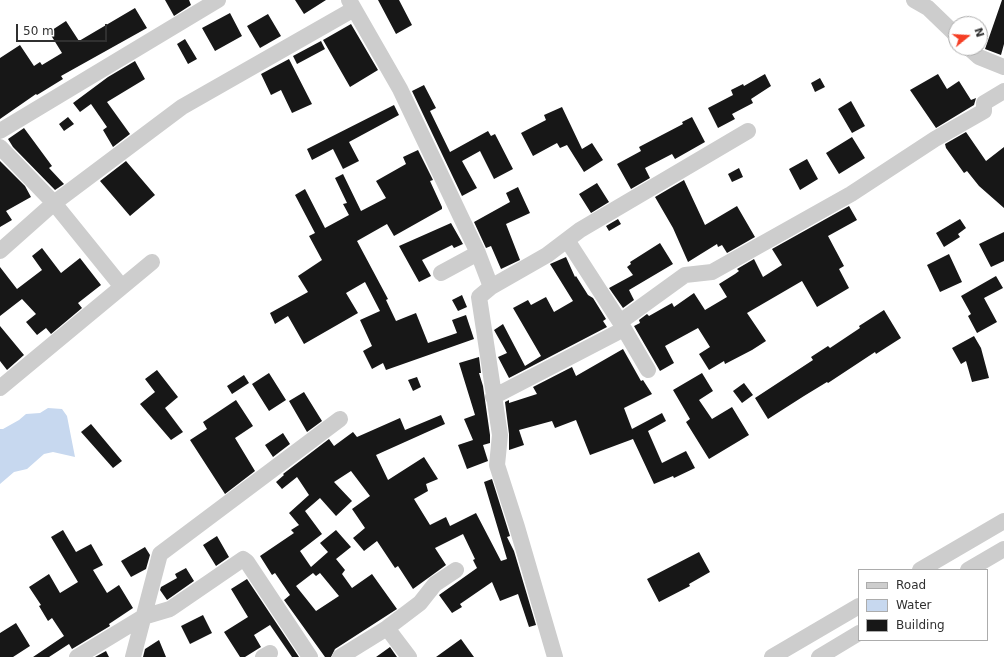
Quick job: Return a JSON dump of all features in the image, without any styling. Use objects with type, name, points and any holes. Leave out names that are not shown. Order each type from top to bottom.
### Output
[{"type":"street","points":[[0,131],[218,0]]},
{"type":"street","points":[[914,0],[928,8],[948,27]]},
{"type":"street","points":[[0,252],[54,203],[182,107],[352,4],[400,90],[478,253],[491,287]]},
{"type":"street","points":[[977,56],[1004,67]]},
{"type":"street","points":[[493,397],[622,326],[685,275],[712,272],[851,194],[934,139],[984,111],[984,103],[1004,91]]},
{"type":"street","points":[[555,657],[517,527],[497,466],[500,435],[478,296],[547,255],[580,230],[748,131]]},
{"type":"street","points":[[0,147],[54,203],[122,287]]},
{"type":"street","points":[[566,240],[622,326],[648,370]]},
{"type":"street","points":[[441,273],[478,253]]},
{"type":"street","points":[[0,388],[152,262]]},
{"type":"street","points":[[133,657],[160,554],[340,419]]},
{"type":"street","points":[[922,569],[1004,521]]},
{"type":"street","points":[[970,569],[999,551],[983,533]]},
{"type":"street","points":[[77,657],[143,617],[170,608],[243,559],[247,562],[310,657]]},
{"type":"street","points":[[340,657],[387,628],[420,603],[435,584],[456,570]]},
{"type":"street","points":[[772,657],[858,607]]},
{"type":"street","points":[[387,628],[409,657]]},
{"type":"street","points":[[819,657],[858,635]]},
{"type":"water","points":[[48,408],[62,409],[67,416],[75,457],[53,452],[44,454],[27,469],[14,472],[0,484],[0,429],[3,429],[19,420],[26,414],[40,413]]},
{"type":"building","points":[[165,0],[189,0],[191,5],[174,16]]},
{"type":"building","points":[[295,0],[326,0],[304,14]]},
{"type":"building","points":[[378,0],[399,0],[412,25],[396,34]]},
{"type":"building","points":[[1002,0],[1004,0],[1004,44],[1001,55],[988,50],[988,40]]},
{"type":"building","points":[[135,8],[147,28],[61,76],[63,79],[37,95],[36,94],[0,119],[0,58],[20,45],[34,66],[40,62],[42,65],[62,53],[49,32],[66,21],[79,41]]},
{"type":"building","points":[[230,13],[242,36],[215,51],[202,28]]},
{"type":"building","points":[[268,14],[281,36],[260,48],[247,26]]},
{"type":"building","points":[[351,24],[378,70],[350,87],[323,40]]},
{"type":"building","points":[[185,39],[197,59],[188,64],[177,44]]},
{"type":"building","points":[[321,41],[325,49],[297,64],[293,56]]},
{"type":"building","points":[[289,59],[312,104],[292,113],[281,90],[271,95],[261,74]]},
{"type":"building","points":[[135,61],[145,79],[107,102],[130,134],[113,147],[103,130],[107,127],[91,104],[80,112],[73,103],[108,77]]},
{"type":"building","points":[[765,74],[771,86],[751,99],[753,103],[732,114],[735,119],[718,128],[708,108],[733,95],[731,90],[743,84],[744,86]]},
{"type":"building","points":[[938,74],[947,89],[959,81],[971,100],[976,98],[974,105],[936,128],[910,90]]},
{"type":"building","points":[[820,78],[825,87],[815,92],[811,83]]},
{"type":"building","points":[[424,85],[436,108],[430,111],[450,152],[488,131],[491,136],[495,134],[513,169],[494,179],[480,151],[462,161],[477,188],[462,196],[412,91]]},
{"type":"building","points":[[851,101],[865,126],[852,133],[838,109]]},
{"type":"building","points":[[394,105],[399,115],[349,142],[359,161],[343,169],[333,149],[312,160],[307,149]]},
{"type":"building","points":[[562,107],[582,149],[592,143],[603,160],[584,172],[567,145],[560,148],[557,143],[533,156],[521,133],[546,120],[544,115]]},
{"type":"building","points":[[68,117],[74,124],[64,131],[59,124]]},
{"type":"building","points":[[692,117],[705,142],[675,159],[672,154],[645,168],[650,178],[631,189],[617,164],[641,151],[639,147],[683,124],[682,122]]},
{"type":"building","points":[[24,128],[52,166],[49,168],[64,184],[55,190],[13,147],[8,139]]},
{"type":"building","points":[[966,132],[986,161],[1004,147],[1004,208],[979,186],[967,171],[964,173],[946,148],[945,144]]},
{"type":"building","points":[[852,137],[865,158],[839,174],[826,153]]},
{"type":"building","points":[[418,150],[433,180],[430,181],[442,209],[394,236],[387,224],[357,241],[388,299],[386,300],[396,321],[416,313],[428,343],[457,333],[452,320],[466,315],[474,339],[386,370],[383,363],[372,369],[363,351],[372,346],[360,320],[380,311],[365,282],[346,293],[358,313],[304,344],[288,316],[275,324],[270,313],[308,292],[298,276],[322,260],[309,236],[315,233],[295,195],[305,189],[325,228],[349,215],[343,204],[347,203],[335,178],[343,174],[361,211],[386,198],[376,181],[406,164],[403,157]]},
{"type":"building","points":[[807,159],[818,179],[800,190],[789,169]]},
{"type":"building","points":[[0,161],[25,186],[31,197],[6,211],[12,220],[0,227]]},
{"type":"building","points":[[126,161],[155,195],[130,216],[100,181]]},
{"type":"building","points":[[739,168],[743,177],[732,182],[728,174]]},
{"type":"building","points":[[684,180],[705,225],[737,206],[755,237],[727,253],[722,245],[718,247],[717,244],[688,262],[673,228],[655,197]]},
{"type":"building","points":[[597,183],[609,202],[591,213],[579,194]]},
{"type":"building","points":[[518,187],[530,213],[506,224],[520,260],[501,269],[491,246],[486,248],[474,222],[510,202],[506,193]]},
{"type":"building","points":[[849,206],[857,220],[828,236],[844,266],[839,269],[849,288],[817,307],[802,281],[747,313],[766,341],[752,350],[725,364],[724,361],[709,370],[699,354],[710,347],[698,328],[665,346],[674,363],[660,371],[634,326],[640,323],[639,320],[647,314],[649,316],[672,303],[674,307],[694,293],[705,310],[727,297],[719,284],[739,271],[737,269],[754,259],[763,277],[782,265],[772,249]]},
{"type":"building","points":[[618,219],[621,224],[609,231],[606,226]]},
{"type":"building","points":[[960,219],[966,228],[958,234],[960,237],[944,247],[936,233]]},
{"type":"building","points":[[451,223],[463,244],[454,248],[452,245],[422,260],[431,276],[419,282],[399,246]]},
{"type":"building","points":[[1004,232],[1004,261],[991,267],[979,244]]},
{"type":"building","points":[[660,243],[673,264],[629,290],[634,300],[623,308],[609,288],[633,275],[627,267],[631,264],[630,262]]},
{"type":"building","points":[[42,248],[61,273],[80,258],[101,285],[78,303],[82,308],[51,334],[46,328],[37,335],[26,322],[36,314],[22,299],[0,316],[0,267],[17,289],[42,270],[32,256]]},
{"type":"building","points":[[949,254],[962,282],[940,292],[927,265]]},
{"type":"building","points":[[566,257],[575,277],[576,276],[588,295],[593,298],[606,319],[603,321],[607,327],[509,378],[498,357],[507,353],[494,330],[503,324],[525,366],[541,356],[513,308],[528,300],[531,305],[546,297],[554,312],[573,301],[550,264]]},
{"type":"building","points":[[996,276],[1003,288],[984,298],[997,322],[977,333],[968,316],[971,314],[961,296]]},
{"type":"building","points":[[462,295],[467,307],[458,311],[452,300]]},
{"type":"building","points":[[884,310],[901,338],[876,354],[875,352],[828,383],[827,382],[768,419],[755,398],[813,360],[811,357],[828,346],[830,348],[860,328],[859,326]]},
{"type":"building","points":[[0,326],[24,355],[7,370],[0,361]]},
{"type":"building","points":[[974,336],[981,348],[989,378],[972,382],[966,361],[961,364],[952,348]]},
{"type":"building","points":[[623,349],[641,381],[643,380],[652,394],[624,408],[632,429],[662,413],[666,421],[648,431],[662,463],[686,451],[695,468],[674,478],[673,476],[654,484],[633,439],[590,455],[576,420],[555,428],[552,421],[519,430],[524,445],[509,450],[509,434],[505,402],[509,400],[509,403],[537,394],[533,387],[572,367],[576,376]]},
{"type":"building","points":[[479,357],[481,373],[479,373],[483,386],[490,443],[483,445],[488,461],[467,469],[458,445],[473,440],[464,419],[475,415],[459,363]]},
{"type":"building","points":[[157,370],[178,397],[165,408],[183,432],[171,440],[140,404],[155,392],[145,379]]},
{"type":"building","points":[[269,373],[286,400],[269,411],[252,384]]},
{"type":"building","points":[[702,373],[713,391],[699,400],[712,419],[732,407],[749,435],[709,459],[686,422],[690,419],[673,390]]},
{"type":"building","points":[[244,375],[249,383],[232,394],[227,386]]},
{"type":"building","points":[[417,377],[421,387],[413,391],[408,380]]},
{"type":"building","points":[[744,383],[753,395],[742,403],[733,391]]},
{"type":"building","points":[[304,392],[322,421],[307,432],[289,401]]},
{"type":"building","points":[[236,400],[253,426],[235,438],[255,471],[225,494],[190,440],[207,429],[203,422]]},
{"type":"building","points":[[441,415],[445,424],[376,455],[388,480],[424,457],[438,479],[426,484],[428,491],[414,499],[430,525],[446,517],[450,526],[476,513],[501,561],[507,559],[484,482],[492,479],[510,536],[507,537],[514,551],[536,625],[529,627],[518,594],[500,601],[492,582],[460,604],[462,607],[452,613],[439,595],[477,568],[473,560],[475,559],[463,534],[435,548],[446,565],[413,589],[398,566],[395,568],[377,541],[364,551],[353,538],[365,528],[352,509],[370,496],[351,471],[334,482],[352,501],[336,516],[320,498],[305,511],[322,534],[300,551],[311,567],[328,552],[320,543],[336,530],[351,547],[336,559],[345,570],[342,574],[352,588],[372,574],[397,609],[335,649],[331,657],[325,657],[284,600],[290,595],[275,573],[272,575],[260,556],[294,533],[291,530],[299,525],[289,513],[309,495],[297,477],[282,489],[276,482],[284,475],[283,474],[329,439],[334,446],[353,432],[357,437],[400,418],[405,430]],"holes":[[[313,573],[316,576],[320,573],[339,596],[316,611],[296,586]]]},
{"type":"building","points":[[91,424],[122,461],[113,468],[81,432]]},
{"type":"building","points":[[283,433],[290,444],[273,457],[265,445]]},
{"type":"building","points":[[63,530],[76,552],[91,544],[103,565],[93,570],[107,593],[119,585],[133,608],[109,624],[110,626],[72,649],[69,644],[49,657],[33,657],[64,636],[52,618],[48,621],[39,606],[41,605],[29,587],[49,574],[60,593],[78,582],[51,537]]},
{"type":"building","points":[[217,536],[229,557],[216,566],[203,545]]},
{"type":"building","points":[[145,547],[150,555],[146,569],[131,577],[121,561]]},
{"type":"building","points":[[699,552],[710,572],[689,584],[690,586],[659,602],[647,579]]},
{"type":"building","points":[[186,568],[194,581],[167,600],[160,590],[161,587],[177,578],[175,574]]},
{"type":"building","points":[[247,579],[299,657],[292,657],[270,625],[254,635],[261,647],[245,657],[240,657],[224,632],[248,617],[231,589]]},
{"type":"building","points":[[203,615],[212,633],[190,644],[181,626]]},
{"type":"building","points":[[16,623],[30,646],[13,657],[0,657],[0,633]]},
{"type":"building","points":[[461,639],[474,657],[436,657]]},
{"type":"building","points":[[159,640],[166,657],[143,657],[145,649]]},
{"type":"building","points":[[390,647],[397,657],[376,657]]},
{"type":"building","points":[[106,651],[109,657],[95,657]]}]
